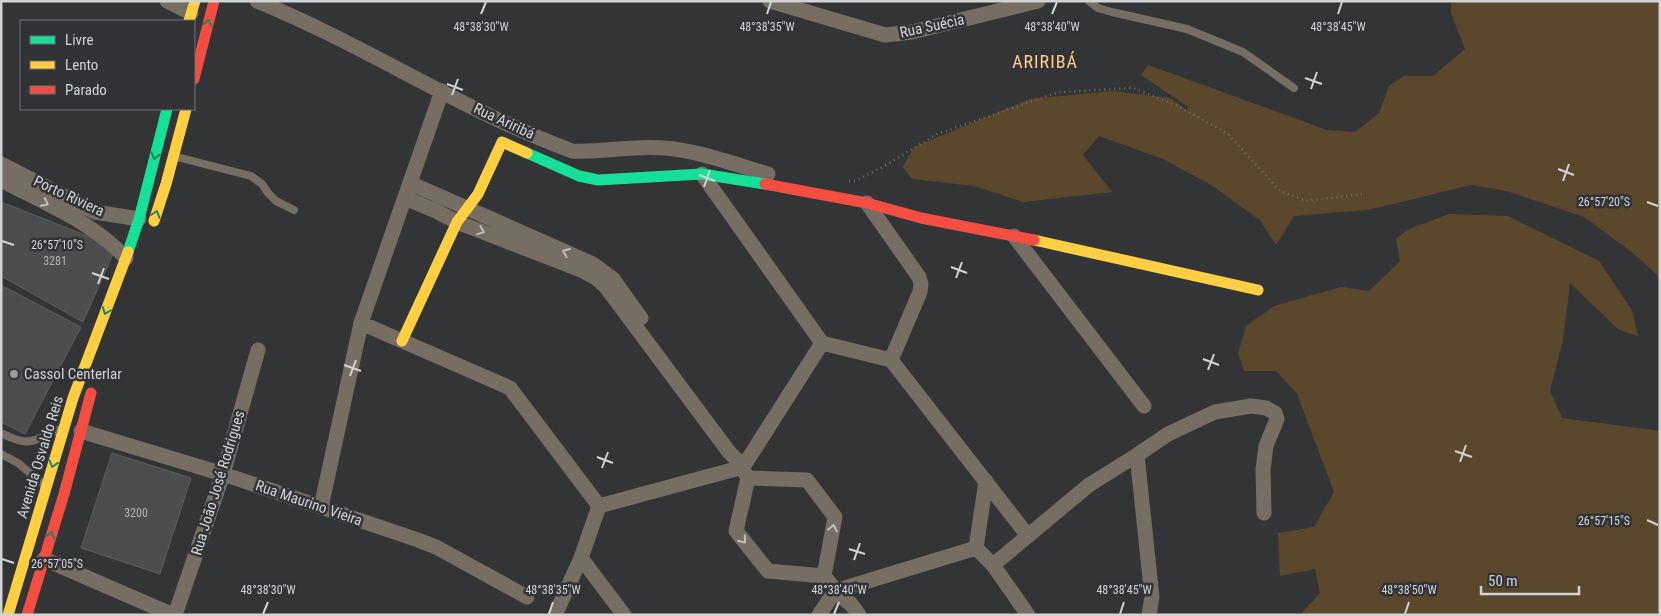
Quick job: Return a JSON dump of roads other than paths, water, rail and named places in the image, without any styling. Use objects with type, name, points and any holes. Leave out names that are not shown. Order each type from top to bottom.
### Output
[{"type":"street","points":[[167,1],[192,12]]},
{"type":"street","points":[[195,76],[214,1]]},
{"type":"street","name":"Rua Ariribá","points":[[257,1],[320,29],[503,122],[572,151],[584,152],[648,147],[666,148],[768,174]]},
{"type":"street","name":"Rua Suécia","points":[[770,1],[885,34],[912,32],[1038,1]]},
{"type":"street","points":[[321,507],[360,323],[442,91]]},
{"type":"street","name":"Avenida Osvaldo Reis","points":[[8,615],[73,398],[139,219],[167,110]]},
{"type":"street","points":[[150,231],[166,184],[186,110]]},
{"type":"street","points":[[402,341],[457,222],[468,210],[486,183],[502,142],[579,176],[598,180],[702,174],[793,188],[867,203],[921,218],[1014,236],[1258,290]]},
{"type":"street","name":"Porto Riviera","points":[[1,164],[91,219],[107,242],[116,247],[126,258]]},
{"type":"street","points":[[702,174],[822,343],[891,360],[1028,536]]},
{"type":"street","name":"Porto Riviera","points":[[1,180],[91,219],[139,219]]},
{"type":"street","points":[[454,202],[474,193],[486,183]]},
{"type":"street","points":[[410,184],[593,264],[609,275],[734,449],[743,469]]},
{"type":"street","points":[[405,198],[457,222],[581,270],[596,278],[606,287],[743,469]]},
{"type":"street","points":[[867,203],[919,277],[921,284],[920,292],[891,360]]},
{"type":"street","points":[[1014,236],[1144,406]]},
{"type":"street","points":[[360,323],[510,388],[598,506]]},
{"type":"street","points":[[822,343],[743,469],[736,531],[768,571],[824,576],[838,594],[851,604],[859,615]]},
{"type":"street","name":"Rua João José Rodrigues","points":[[174,615],[223,474],[258,350]]},
{"type":"street","name":"Avenida Osvaldo Reis","points":[[30,611],[81,431],[87,403],[94,385]]},
{"type":"street","points":[[993,565],[1090,484],[1138,456],[1168,434],[1215,412],[1251,406],[1266,408],[1274,413],[1277,419],[1266,446],[1263,469],[1264,513]]},
{"type":"street","name":"Rua Maurino Vieira","points":[[81,431],[223,474],[427,543],[527,597]]},
{"type":"street","points":[[1138,456],[1152,597],[1149,615]]},
{"type":"street","points":[[598,506],[743,469],[807,480],[835,517],[824,576]]},
{"type":"street","points":[[976,548],[986,481]]},
{"type":"street","points":[[555,615],[581,558],[598,506]]},
{"type":"street","points":[[976,548],[993,565],[1028,615]]},
{"type":"street","points":[[819,615],[838,594],[976,548]]},
{"type":"street","points":[[581,558],[624,615]]},
{"type":"street","points":[[44,559],[174,615]]},
{"type":"street","points":[[838,594],[843,610],[847,615]]},
{"type":"lane","points":[[1088,1],[1098,8],[1112,12],[1187,29],[1243,52],[1294,88]]},
{"type":"lane","points":[[173,156],[251,176],[262,184],[276,201],[294,210]]},
{"type":"lane","points":[[1,433],[23,442],[34,441],[64,428]]},
{"type":"lane","points":[[1,454],[18,463],[46,486]]},
{"type":"place","name":"Cassol Centerlar","points":[[14,374]]},
{"type":"district","name":"ARIRIBÁ","points":[[1045,61]]}]
